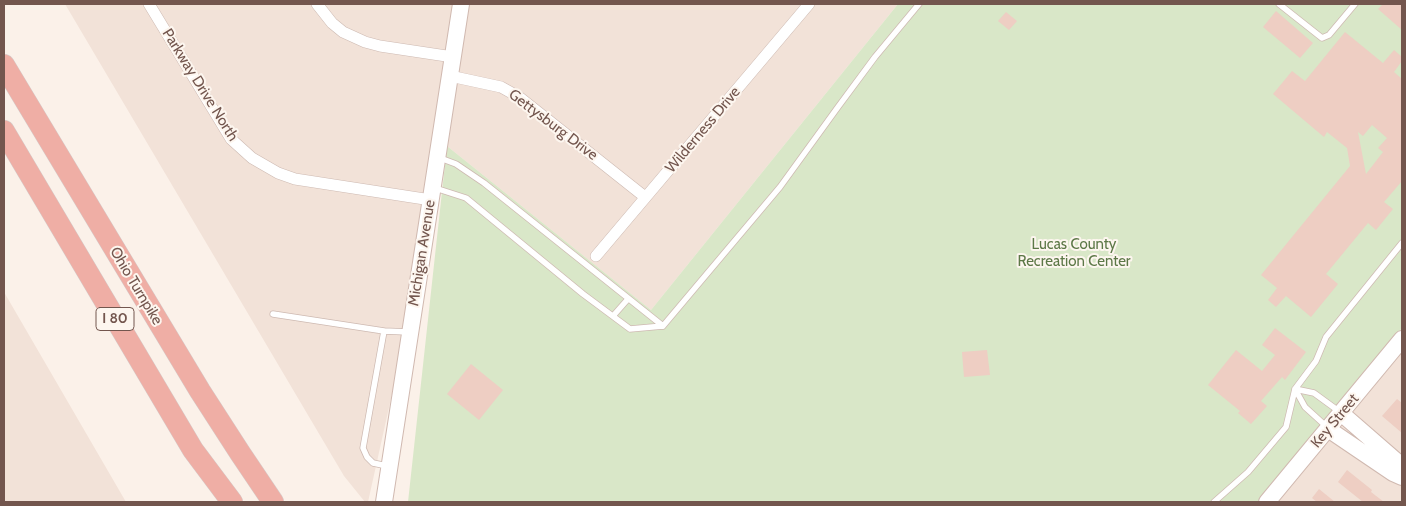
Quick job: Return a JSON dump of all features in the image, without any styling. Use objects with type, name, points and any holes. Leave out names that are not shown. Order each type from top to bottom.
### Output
[{"type":"highway","name":"Ohio Turnpike","points":[[4,66],[200,391],[273,502]]},
{"type":"highway","name":"I 80","points":[[4,131],[193,450],[232,502]]},
{"type":"street","name":"Parkway Drive North","points":[[149,4],[231,139],[252,158],[278,173],[295,179],[432,194]]},
{"type":"street","points":[[317,4],[332,23],[343,32],[365,42],[453,57]]},
{"type":"street","name":"Michigan Avenue","points":[[384,502],[461,4]]},
{"type":"street","name":"Wilderness Drive","points":[[596,256],[809,4]]},
{"type":"street","name":"Gettysburg Drive","points":[[450,76],[509,90],[645,197]]},
{"type":"street","name":"Key Street","points":[[1267,502],[1402,339]]},
{"type":"street","points":[[1341,413],[1402,466]]},
{"type":"street","points":[[1328,429],[1393,473],[1402,477]]},
{"type":"lane","points":[[432,194],[466,198],[583,294],[630,329],[663,326],[780,187],[843,100],[919,4]]},
{"type":"lane","points":[[1279,4],[1322,38],[1329,35],[1355,4]]},
{"type":"lane","points":[[437,158],[456,164],[484,183],[663,326]]},
{"type":"lane","points":[[1214,502],[1248,472],[1286,428],[1295,389],[1316,361],[1326,337],[1402,244]]},
{"type":"lane","points":[[613,316],[628,299]]},
{"type":"lane","points":[[273,314],[384,331],[410,332]]},
{"type":"lane","points":[[384,331],[363,448],[367,457],[373,463],[390,467]]},
{"type":"lane","points":[[1295,389],[1314,393],[1341,413]]},
{"type":"lane","points":[[1295,389],[1304,407],[1328,429]]},
{"type":"shaded area","points":[[65,4],[898,4],[651,310],[447,146],[368,502],[365,502],[344,476]]},
{"type":"shaded area","points":[[4,292],[126,502],[4,502]]},
{"type":"shaded area","points":[[1402,328],[1402,502],[1259,502]]},
{"type":"green space","name":"Lucas County Recreation Center","points":[[898,4],[1402,4],[1402,328],[1259,502],[408,502],[447,146],[651,310]]},
{"type":"building","points":[[1383,4],[1402,4],[1402,30],[1378,9]]},
{"type":"building","points":[[1276,11],[1313,43],[1300,58],[1263,27]]},
{"type":"building","points":[[1006,12],[1017,21],[1009,30],[998,21]]},
{"type":"building","points":[[1345,32],[1383,63],[1394,50],[1402,57],[1402,61],[1394,72],[1402,79],[1402,181],[1384,202],[1393,209],[1376,230],[1368,223],[1326,274],[1338,284],[1311,317],[1286,296],[1276,307],[1268,300],[1277,288],[1261,275],[1350,166],[1347,148],[1327,132],[1324,137],[1273,94],[1292,71],[1305,81]],"holes":[[[1372,125],[1387,138],[1378,148],[1383,152],[1366,174],[1358,132],[1363,136]]]},
{"type":"building","points":[[1275,328],[1306,352],[1285,380],[1282,377],[1261,401],[1267,406],[1251,424],[1238,413],[1240,411],[1208,385],[1236,350],[1262,371],[1275,355],[1262,345]]},
{"type":"building","points":[[987,350],[990,375],[964,377],[962,352]]},
{"type":"building","points":[[471,364],[503,390],[479,420],[447,394]]},
{"type":"building","points":[[1397,399],[1402,403],[1402,433],[1382,416]]},
{"type":"building","points":[[1347,470],[1384,502],[1363,502],[1338,482]]},
{"type":"building","points":[[1319,489],[1335,502],[1317,502],[1312,498]]}]
